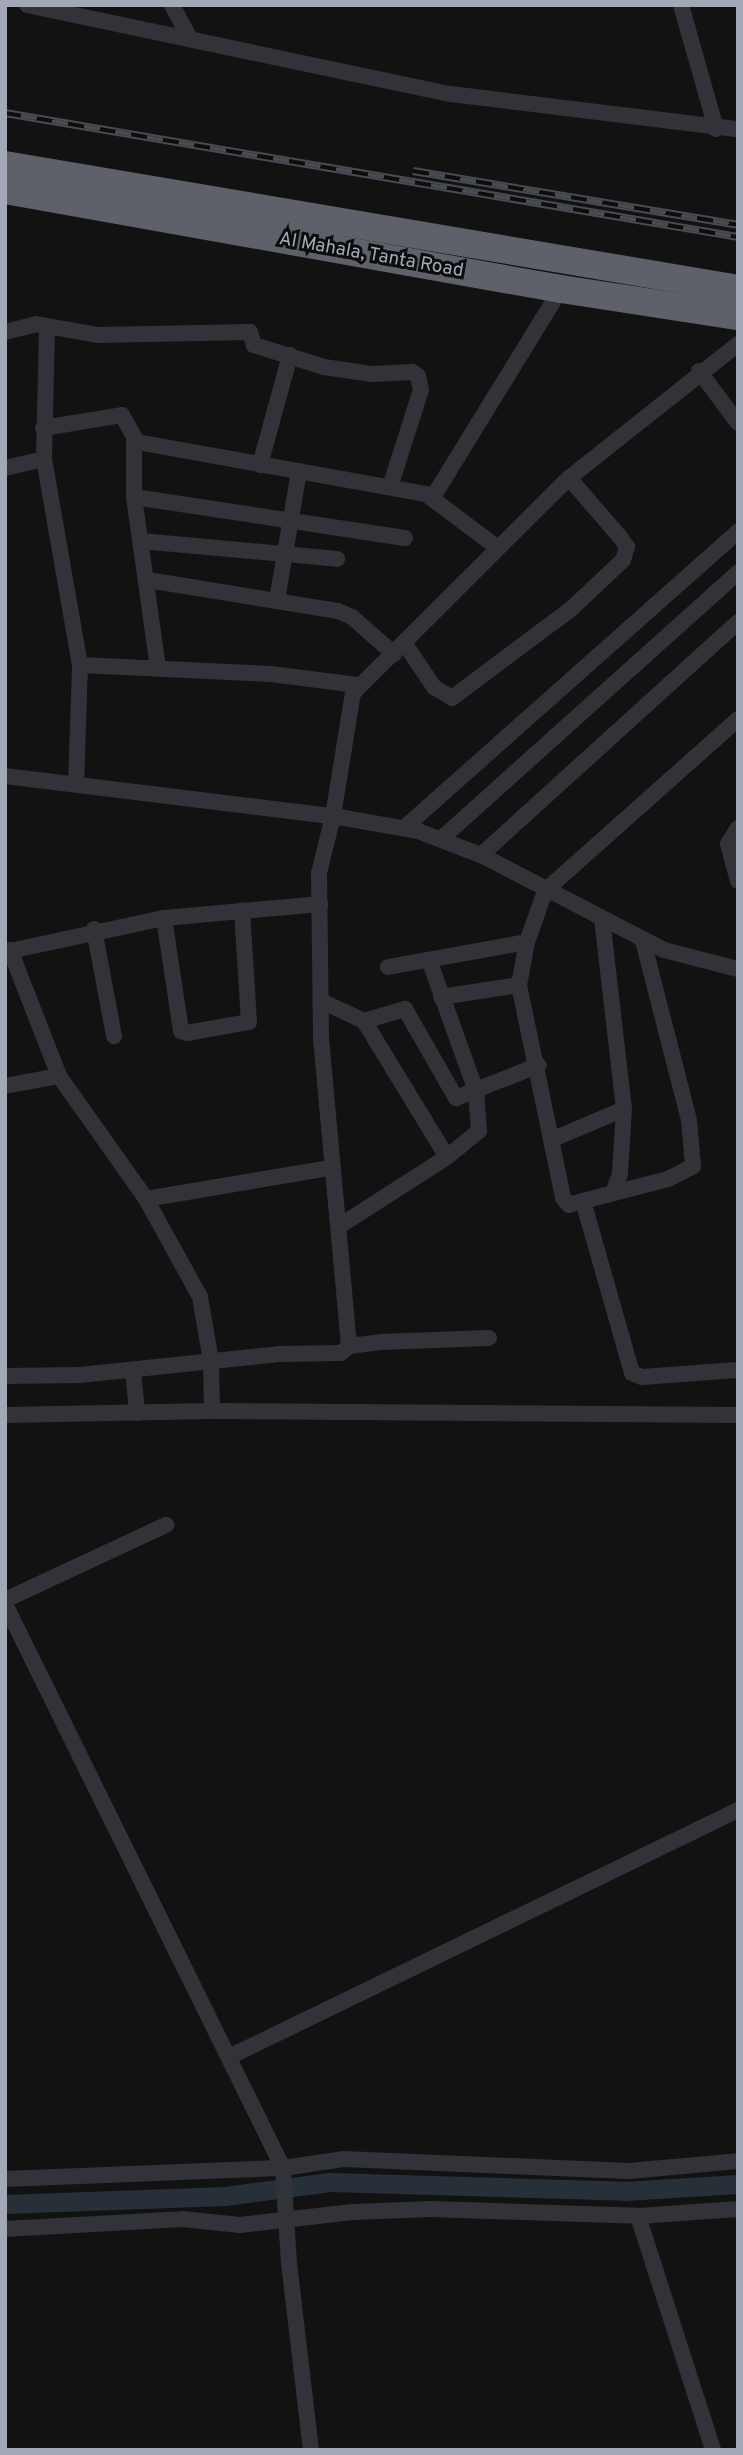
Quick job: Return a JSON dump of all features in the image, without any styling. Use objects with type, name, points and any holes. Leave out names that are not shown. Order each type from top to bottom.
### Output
[{"type":"highway","name":"Al Mahala, Tanta Road","points":[[5,165],[738,289]]},
{"type":"highway","name":"Al Mahala, Tanta Road","points":[[5,190],[561,289],[738,316]]},
{"type":"street","points":[[27,5],[122,28],[190,37],[451,94],[716,129],[738,129]]},
{"type":"street","points":[[172,5],[190,37]]},
{"type":"street","points":[[681,5],[716,129]]},
{"type":"street","points":[[433,497],[561,289]]},
{"type":"street","points":[[5,332],[36,324],[97,335],[250,332],[254,345],[324,367],[418,376],[421,390],[390,487]]},
{"type":"street","points":[[47,327],[44,459],[80,665],[76,784]]},
{"type":"street","points":[[349,1346],[341,1225],[330,1168],[321,1001],[320,856],[334,816],[357,685],[399,649],[569,478],[699,371],[738,344]]},
{"type":"street","points":[[260,465],[290,355]]},
{"type":"street","points":[[699,371],[738,423]]},
{"type":"street","points":[[43,428],[122,415],[128,420],[134,441],[134,497],[148,580],[158,668]]},
{"type":"street","points":[[134,441],[433,497],[498,548]]},
{"type":"street","points":[[5,468],[44,459]]},
{"type":"street","points":[[277,600],[282,551],[299,471]]},
{"type":"street","points":[[148,580],[277,600],[352,617],[399,649],[434,687],[452,698],[571,609],[623,560],[627,547],[569,478]]},
{"type":"street","points":[[134,497],[405,538]]},
{"type":"street","points":[[404,828],[738,531]]},
{"type":"street","points":[[141,541],[282,551],[337,559]]},
{"type":"street","points":[[442,838],[738,572]]},
{"type":"street","points":[[481,855],[738,622]]},
{"type":"street","points":[[80,665],[271,674],[357,685]]},
{"type":"street","points":[[643,941],[695,1154],[688,1171],[569,1205],[563,1198],[539,1065],[519,985],[527,942],[545,891],[738,719]]},
{"type":"street","points":[[5,776],[334,816],[404,828],[442,838],[481,855],[643,941],[738,969]]},
{"type":"street","points":[[738,828],[728,844],[738,881]]},
{"type":"street","points":[[212,1412],[211,1361],[200,1297],[146,1199],[59,1076],[8,951],[94,929],[164,918],[320,904]]},
{"type":"street","points":[[164,918],[181,1031],[187,1033],[249,1022],[242,910]]},
{"type":"street","points":[[602,919],[625,1109],[621,1165],[613,1193]]},
{"type":"street","points":[[94,929],[114,1035]]},
{"type":"street","points":[[388,967],[527,942]]},
{"type":"street","points":[[341,1225],[447,1157],[479,1131],[476,1091],[429,960]]},
{"type":"street","points":[[441,997],[519,985]]},
{"type":"street","points":[[321,1001],[364,1021],[447,1157]]},
{"type":"street","points":[[364,1021],[405,1009],[450,1094],[456,1098],[539,1065]]},
{"type":"street","points":[[5,1086],[59,1076]]},
{"type":"street","points":[[553,1139],[625,1109]]},
{"type":"street","points":[[146,1199],[330,1168]]},
{"type":"street","points":[[583,1201],[632,1373],[642,1377],[738,1370]]},
{"type":"street","points":[[5,1376],[133,1370],[211,1361],[341,1353],[349,1346],[489,1338]]},
{"type":"street","points":[[133,1370],[137,1413]]},
{"type":"street","points":[[5,1415],[212,1412],[738,1415]]},
{"type":"street","points":[[166,1525],[5,1602],[284,2173],[311,2450]]},
{"type":"street","points":[[229,2057],[738,1810]]},
{"type":"street","points":[[5,2179],[284,2173],[376,2159],[629,2171],[738,2161]]},
{"type":"street","points":[[5,2229],[182,2219],[240,2225],[287,2212],[431,2209],[638,2216],[738,2208]]},
{"type":"street","points":[[638,2216],[713,2450]]},
{"type":"waterway","points":[[5,2204],[225,2196],[330,2182],[625,2191],[738,2184]]},
{"type":"railway","points":[[5,113],[738,237]]},
{"type":"railway","points":[[413,171],[738,225]]}]
